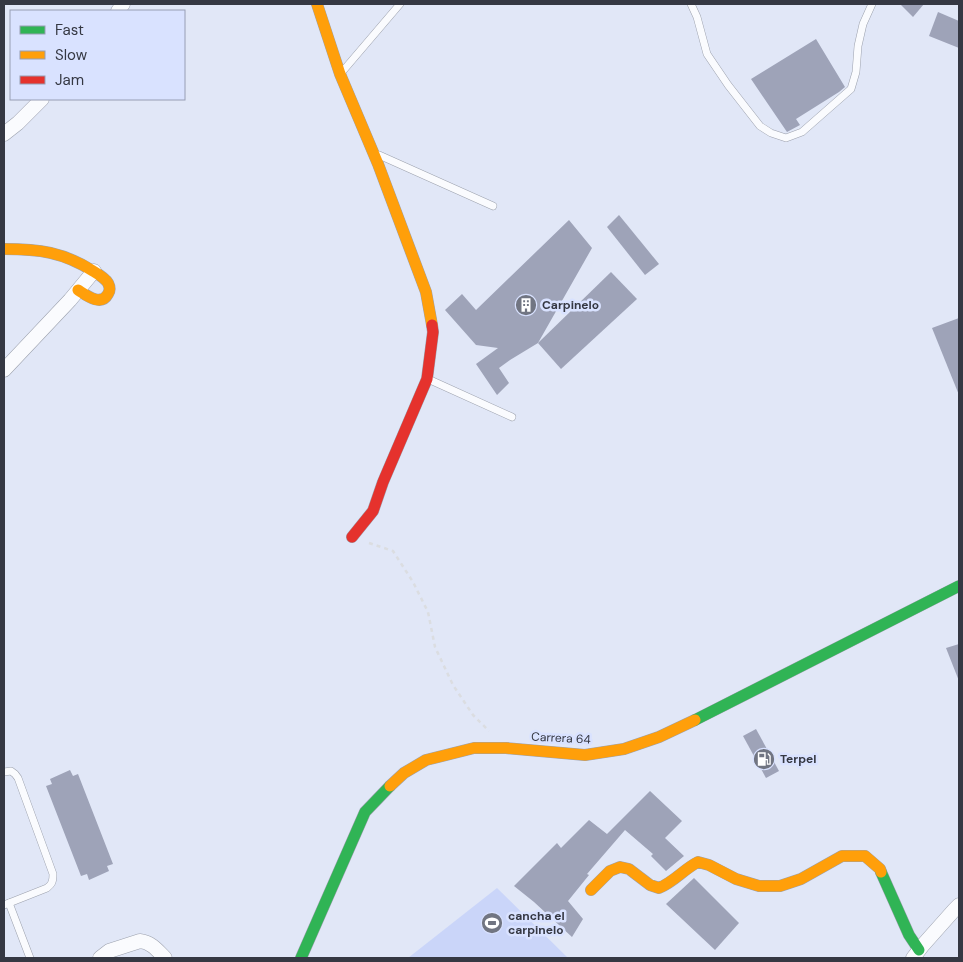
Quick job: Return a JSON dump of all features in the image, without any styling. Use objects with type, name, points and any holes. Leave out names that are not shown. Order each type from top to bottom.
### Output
[{"type":"street","points":[[317,4],[340,74],[374,153],[426,292],[433,332],[427,379],[373,511],[352,537]]},
{"type":"street","points":[[4,134],[18,124],[41,100]]},
{"type":"street","points":[[4,249],[22,249],[61,254],[94,271],[109,283],[110,288],[109,294],[100,301],[94,300],[78,290]]},
{"type":"street","points":[[4,370],[94,271]]},
{"type":"street","name":"Carrera 64","points":[[301,958],[365,812],[404,773],[426,760],[474,748],[506,748],[585,755],[624,749],[659,737],[959,586]]},
{"type":"street","points":[[591,890],[610,871],[620,867],[629,869],[650,885],[659,888],[669,884],[688,866],[698,862],[709,865],[736,879],[759,886],[780,886],[801,879],[842,856],[865,856],[880,869],[916,954],[954,909],[959,906]]},
{"type":"street","points":[[100,958],[109,951],[135,941],[146,941],[160,953]]},
{"type":"lane","points":[[340,74],[400,4]]},
{"type":"lane","points":[[692,4],[707,54],[728,85],[760,126],[771,133],[786,138],[802,132],[852,88],[862,24],[872,4]]},
{"type":"lane","points":[[374,153],[493,206]]},
{"type":"lane","points":[[427,379],[512,417]]},
{"type":"lane","points":[[4,772],[10,771],[18,778],[53,874],[52,884],[47,888],[6,904],[30,958]]},
{"type":"path","points":[[352,537],[393,551],[413,582],[428,612],[436,647],[453,685],[473,715],[506,748]]},
{"type":"shaded area","name":"cancha el carpinelo","points":[[497,888],[568,958],[408,958]]},
{"type":"building","points":[[900,4],[924,4],[913,17]]},
{"type":"building","points":[[938,12],[959,21],[959,48],[929,36]]},
{"type":"building","points":[[816,39],[845,87],[796,119],[800,125],[787,132],[751,79]]},
{"type":"building","points":[[619,215],[659,264],[645,275],[607,227]]},
{"type":"building","name":"Carpinelo","points":[[569,220],[592,248],[538,343],[499,368],[509,383],[497,395],[476,364],[498,348],[476,345],[445,310],[462,294],[476,310]]},
{"type":"building","points":[[611,272],[637,299],[561,369],[538,343]]},
{"type":"building","points":[[959,318],[959,395],[932,328]]},
{"type":"building","points":[[959,644],[959,681],[946,648]]},
{"type":"building","name":"Terpel","points":[[756,729],[779,771],[766,778],[743,736]]},
{"type":"building","points":[[70,770],[73,776],[78,774],[113,864],[107,866],[109,871],[89,880],[87,874],[81,876],[46,786],[52,784],[50,779]]},
{"type":"building","points":[[650,791],[682,821],[665,838],[684,856],[666,871],[651,856],[653,854],[625,830],[587,874],[589,875],[568,901],[583,919],[572,937],[514,886],[557,843],[561,848],[589,820],[607,834]]},
{"type":"building","points":[[694,878],[739,923],[715,950],[666,904]]},
{"type":"traffic: fast","points":[[695,720],[959,586]]},
{"type":"traffic: fast","points":[[301,958],[365,812],[390,786]]},
{"type":"traffic: fast","points":[[881,872],[909,935],[919,950]]},
{"type":"traffic: slow","points":[[317,4],[340,74],[378,164],[426,292],[432,325]]},
{"type":"traffic: slow","points":[[4,249],[40,251],[61,256],[101,276],[108,283],[110,289],[105,298],[101,300],[93,299],[78,290]]},
{"type":"traffic: slow","points":[[390,786],[404,773],[426,760],[474,748],[506,748],[585,755],[624,749],[659,737],[695,720]]},
{"type":"traffic: slow","points":[[591,890],[610,871],[620,867],[629,869],[650,885],[659,888],[698,862],[709,865],[736,879],[759,886],[780,886],[801,879],[842,856],[865,856],[881,872]]},
{"type":"traffic: jam","points":[[352,537],[373,511],[383,482],[427,379],[433,332],[432,325]]},
{"type":"place","name":"Carpinelo","points":[[526,305]]},
{"type":"place","name":"Terpel","points":[[764,759]]},
{"type":"place","name":"cancha el carpinelo","points":[[492,923]]}]
